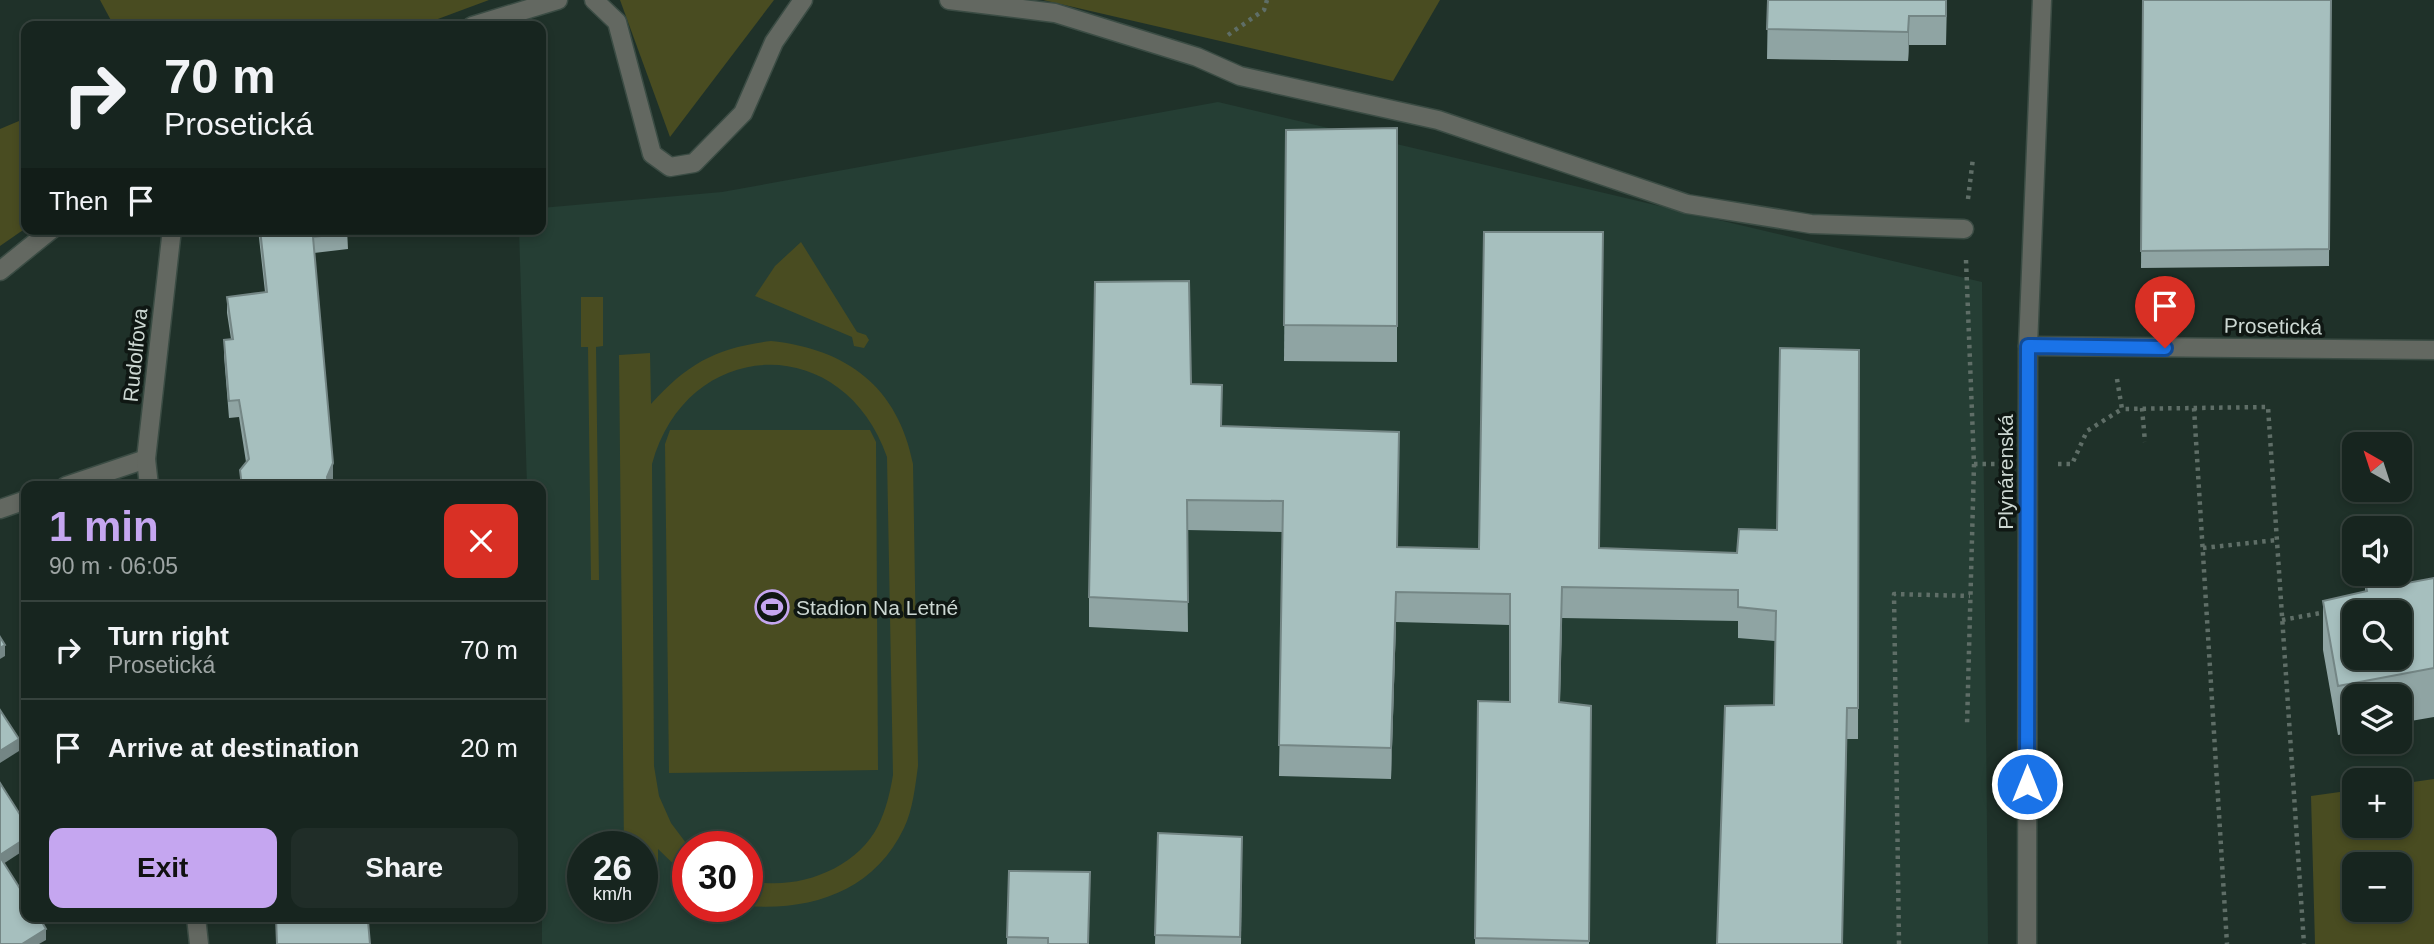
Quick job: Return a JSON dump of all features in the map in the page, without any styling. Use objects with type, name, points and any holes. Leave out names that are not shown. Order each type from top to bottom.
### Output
[{"type":"street","points":[[489,21],[558,0]]},
{"type":"street","points":[[594,0],[617,22],[652,154],[670,167],[694,163],[743,113],[774,42],[803,0]]},
{"type":"street","points":[[949,0],[1055,13],[1197,57],[1240,76],[1438,120],[1687,204],[1811,223],[1964,229]]},
{"type":"street","name":"Plynárenská","points":[[2027,944],[2028,346],[2042,0]]},
{"type":"street","points":[[0,271],[45,235]]},
{"type":"street","name":"Rudolfova","points":[[148,481],[146,459],[171,235]]},
{"type":"street","name":"Prosetická","points":[[2028,346],[2434,350]]},
{"type":"street","points":[[81,481],[146,459]]},
{"type":"street","points":[[0,509],[21,502]]},
{"type":"street","points":[[198,922],[200,944]]},
{"type":"path","points":[[1197,57],[1265,10],[1268,0]]},
{"type":"path","points":[[1968,725],[1973,464],[1964,229],[1973,158]]},
{"type":"path","points":[[2112,347],[2122,409],[2268,407],[2304,944]]},
{"type":"path","points":[[2142,408],[2144,442]]},
{"type":"path","points":[[2194,408],[2227,944]]},
{"type":"path","points":[[2203,548],[2277,540]]},
{"type":"path","points":[[1899,944],[1894,594],[1970,596]]},
{"type":"path","points":[[2282,620],[2333,611]]},
{"type":"shaded area","points":[[1218,102],[1982,282],[1988,944],[542,944],[542,922],[546,922],[546,481],[527,481],[519,235],[546,235],[546,208],[722,192]]},
{"type":"green space","points":[[100,0],[489,0],[432,21],[111,21]]},
{"type":"green space","points":[[620,0],[774,0],[670,137]]},
{"type":"green space","points":[[1043,0],[1440,0],[1393,81]]},
{"type":"green space","points":[[21,120],[21,231],[0,246],[0,129]]},
{"type":"green space","points":[[801,242],[857,332],[866,335],[869,340],[864,348],[854,346],[852,337],[755,296],[775,266]]},
{"type":"green space","points":[[581,297],[603,297],[603,346],[596,347],[599,580],[591,580],[588,347],[581,347]]},
{"type":"green space","points":[[771,341],[798,345],[845,363],[865,377],[882,393],[895,413],[906,437],[913,464],[918,766],[907,821],[891,850],[858,882],[839,893],[817,900],[771,907],[763,907],[763,883],[784,883],[821,874],[839,866],[868,842],[881,820],[893,775],[887,457],[866,416],[837,387],[803,370],[766,365],[730,372],[697,391],[670,422],[652,464],[654,766],[659,796],[677,831],[672,831],[672,863],[658,849],[658,831],[624,831],[619,355],[650,353],[651,404],[678,378],[704,360],[752,344]]},
{"type":"green space","name":"Stadion Na Letné","points":[[670,430],[870,430],[876,442],[878,770],[669,773],[665,444]]},
{"type":"green space","points":[[2434,779],[2434,944],[2315,944],[2311,796],[2342,792],[2342,838],[2412,838],[2412,782]]},
{"type":"building","points":[[1768,0],[1946,0],[1946,16],[1909,16],[1908,32],[1767,29]]},
{"type":"building","points":[[2143,0],[2331,0],[2329,249],[2141,251]]},
{"type":"building","points":[[1397,128],[1397,326],[1284,325],[1286,130]]},
{"type":"building","points":[[1484,232],[1603,232],[1599,548],[1737,553],[1739,529],[1777,530],[1780,348],[1859,350],[1858,708],[1847,708],[1842,944],[1717,944],[1725,706],[1774,705],[1776,611],[1738,607],[1738,590],[1562,587],[1559,702],[1591,706],[1589,941],[1475,938],[1478,701],[1510,702],[1510,594],[1396,592],[1391,748],[1279,745],[1283,501],[1187,500],[1188,602],[1089,597],[1095,282],[1189,281],[1191,384],[1222,385],[1221,426],[1399,432],[1397,547],[1479,549]]},
{"type":"building","points":[[261,235],[330,235],[313,237],[333,463],[327,481],[241,481],[240,470],[249,459],[239,400],[229,401],[224,340],[233,339],[227,297],[267,292]]},
{"type":"building","points":[[2434,578],[2434,668],[2338,686],[2323,601],[2367,591],[2366,586],[2412,586],[2412,582]]},
{"type":"building","points":[[0,710],[19,739],[0,751]]},
{"type":"building","points":[[0,783],[21,816],[21,841],[0,855]]},
{"type":"building","points":[[1158,833],[1242,837],[1240,937],[1155,935]]},
{"type":"building","points":[[0,857],[21,890],[21,922],[42,922],[46,929],[22,944],[0,944]]},
{"type":"building","points":[[1009,871],[1090,872],[1088,944],[1048,944],[1048,938],[1007,937]]},
{"type":"building","points":[[276,922],[368,922],[370,944],[277,944]]},
{"type":"place","name":"Stadion Na Letné","points":[[772,607]]},
{"type":"route","points":[[2027,784],[2028,346],[2165,348]]}]
